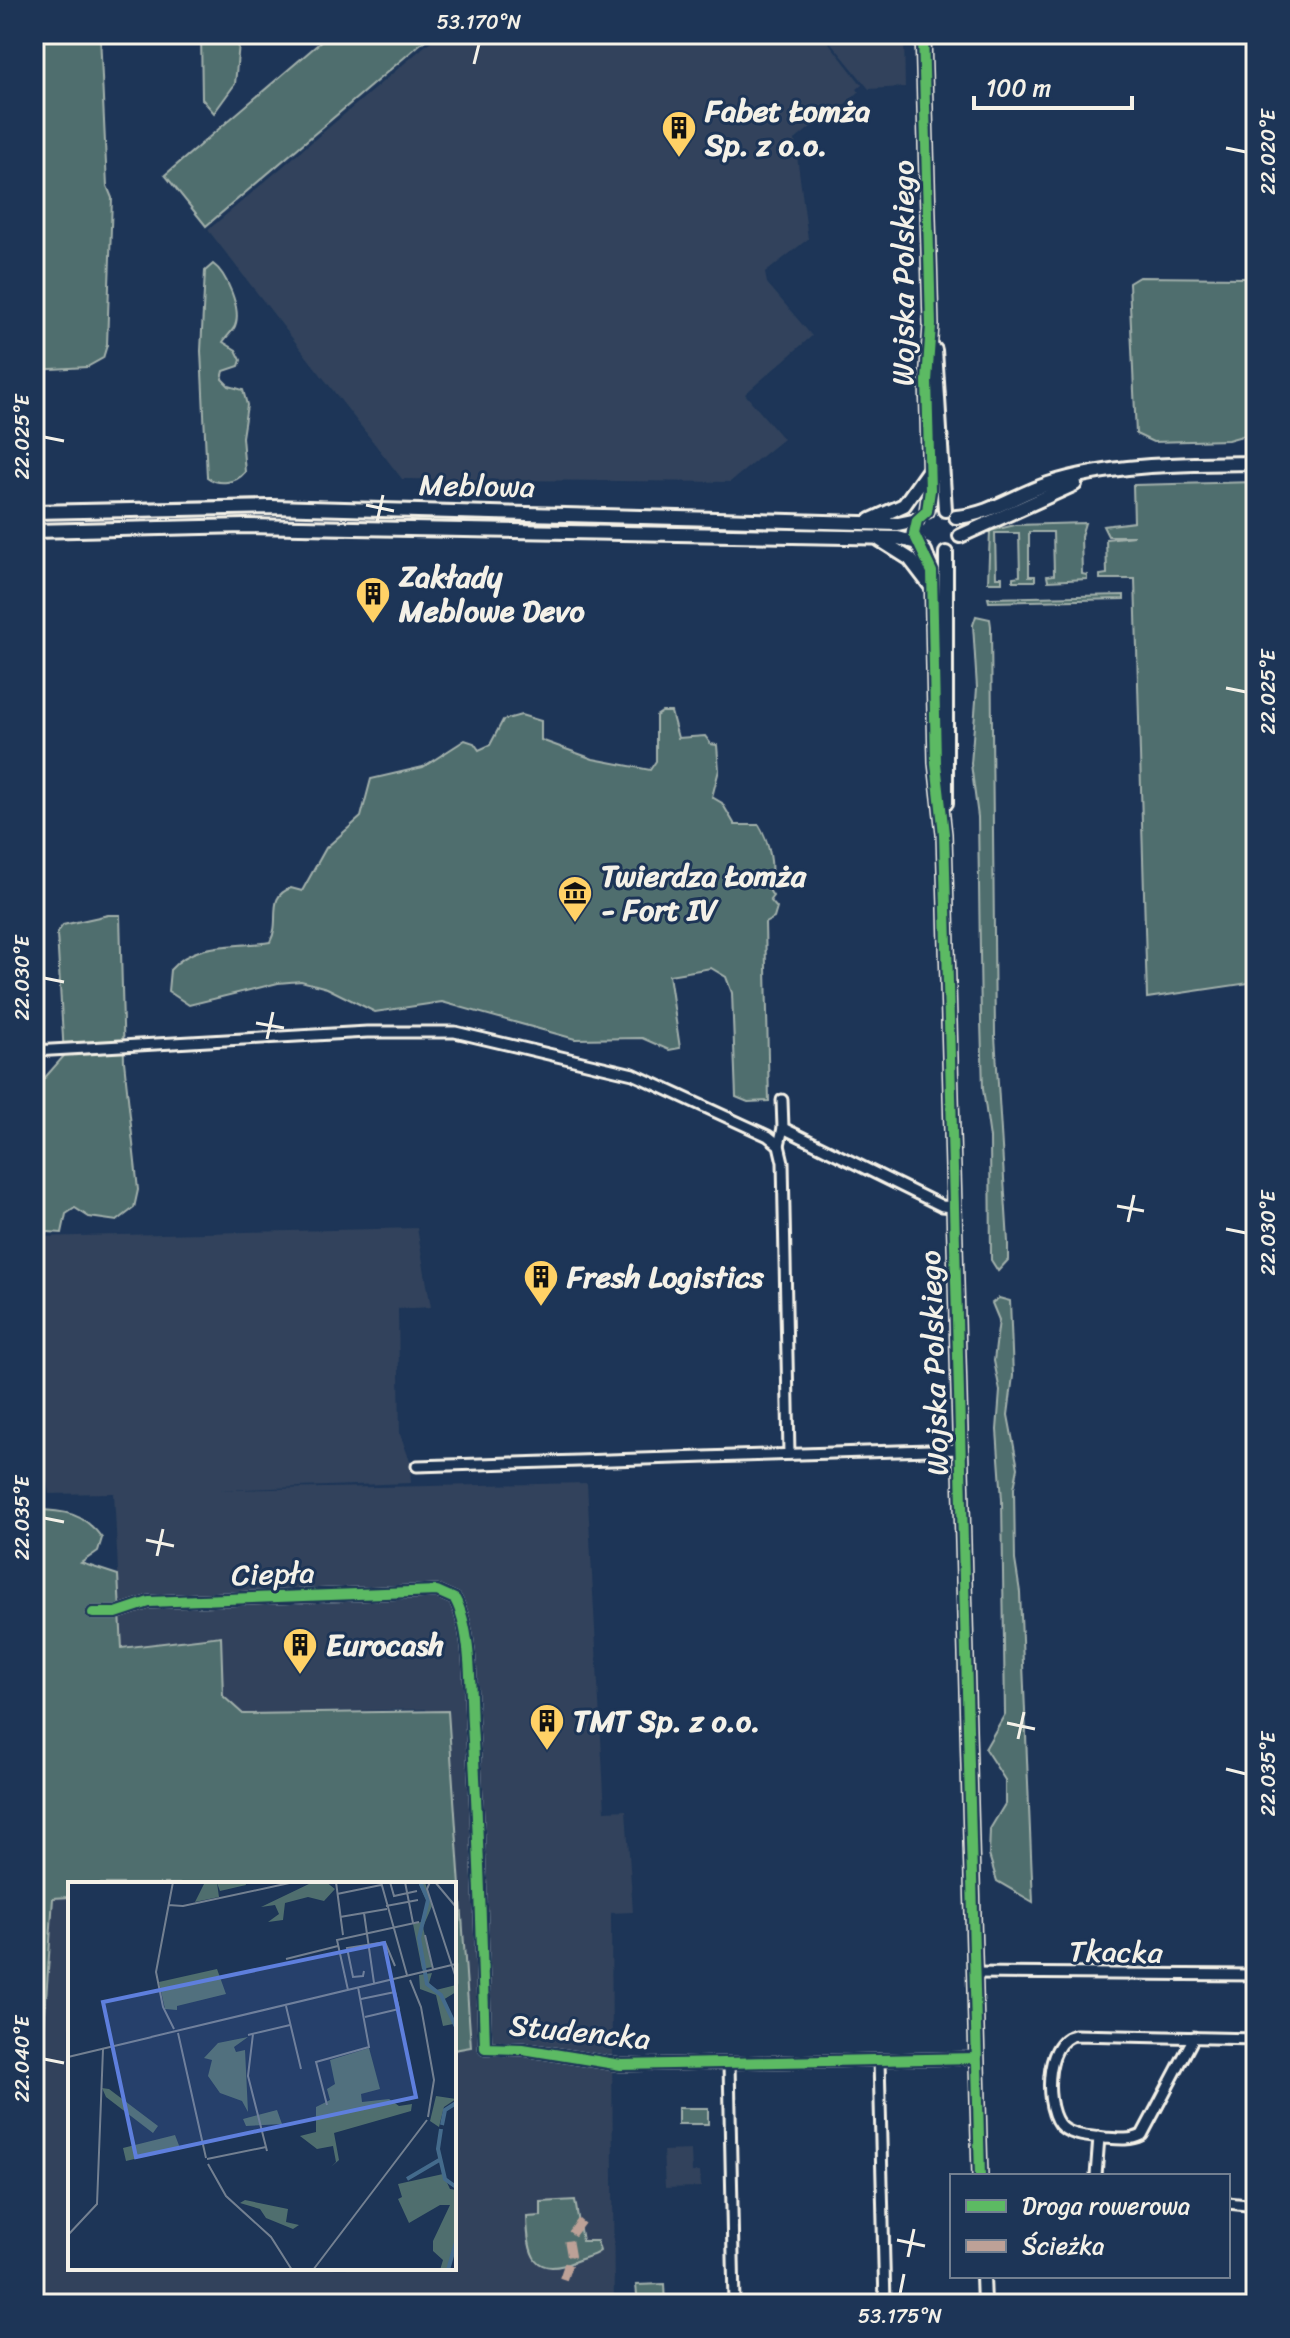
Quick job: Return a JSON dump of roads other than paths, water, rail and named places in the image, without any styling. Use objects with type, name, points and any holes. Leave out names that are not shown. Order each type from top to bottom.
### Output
[{"type":"main road","name":"Wojska Polskiego","points":[[922,515],[929,470],[927,381],[931,325],[923,34]]},
{"type":"main road","name":"Wojska Polskiego","points":[[931,325],[939,375],[941,490],[950,513]]},
{"type":"main road","points":[[1096,475],[960,536],[946,553],[921,547],[914,534],[922,515],[990,509],[1049,483],[1096,475],[1147,467],[1256,463]]},
{"type":"main road","points":[[868,521],[904,505],[929,470]]},
{"type":"main road","name":"Meblowa","points":[[34,512],[271,507],[898,524],[922,515]]},
{"type":"main road","points":[[950,513],[960,536]]},
{"type":"main road","name":"Meblowa","points":[[34,531],[275,526],[898,538],[921,547]]},
{"type":"main road","points":[[877,539],[910,559],[933,589]]},
{"type":"main road","name":"Wojska Polskiego","points":[[921,547],[931,566],[933,589],[936,763],[944,834]]},
{"type":"main road","name":"Wojska Polskiego","points":[[946,553],[943,571],[948,754],[944,834],[980,2174]]},
{"type":"main road","points":[[983,2278],[984,2304]]},
{"type":"street","points":[[34,1051],[367,1032],[455,1032],[633,1074],[768,1136],[779,1145]]},
{"type":"street","points":[[782,1100],[783,1128],[779,1145],[783,1162],[789,1454]]},
{"type":"street","points":[[783,1128],[942,1206],[954,1207]]},
{"type":"street","points":[[417,1466],[961,1449]]},
{"type":"street","name":"Ciepła","points":[[93,1613],[116,1613],[149,1602],[437,1591],[455,1599]]},
{"type":"street","name":"Studencka","points":[[455,1599],[462,1616],[470,1691],[481,1871],[485,2048],[523,2049],[621,2065],[976,2058]]},
{"type":"street","name":"Tkacka","points":[[974,1973],[1256,1975]]},
{"type":"street","points":[[1194,2037],[1144,2133],[1132,2139],[1099,2137],[1065,2130],[1055,2117],[1051,2058],[1061,2041],[1075,2035],[1194,2037],[1256,2039]]},
{"type":"street","points":[[879,2060],[885,2304]]},
{"type":"street","points":[[729,2064],[734,2304]]},
{"type":"street","points":[[1096,2174],[1099,2137]]},
{"type":"street","points":[[1230,2203],[1256,2206]]},
{"type":"place","name":"Fabet Łomża Sp. z o.o.","points":[[679,159]]},
{"type":"place","name":"Zakłady Meblowe Devo","points":[[373,625]]},
{"type":"place","name":"Twierdza Łomża - Fort IV","points":[[575,924]]},
{"type":"place","name":"Fresh Logistics","points":[[541,1308]]},
{"type":"place","name":"Eurocash","points":[[300,1676]]},
{"type":"place","name":"TMT Sp. z o.o.","points":[[547,1752]]}]
